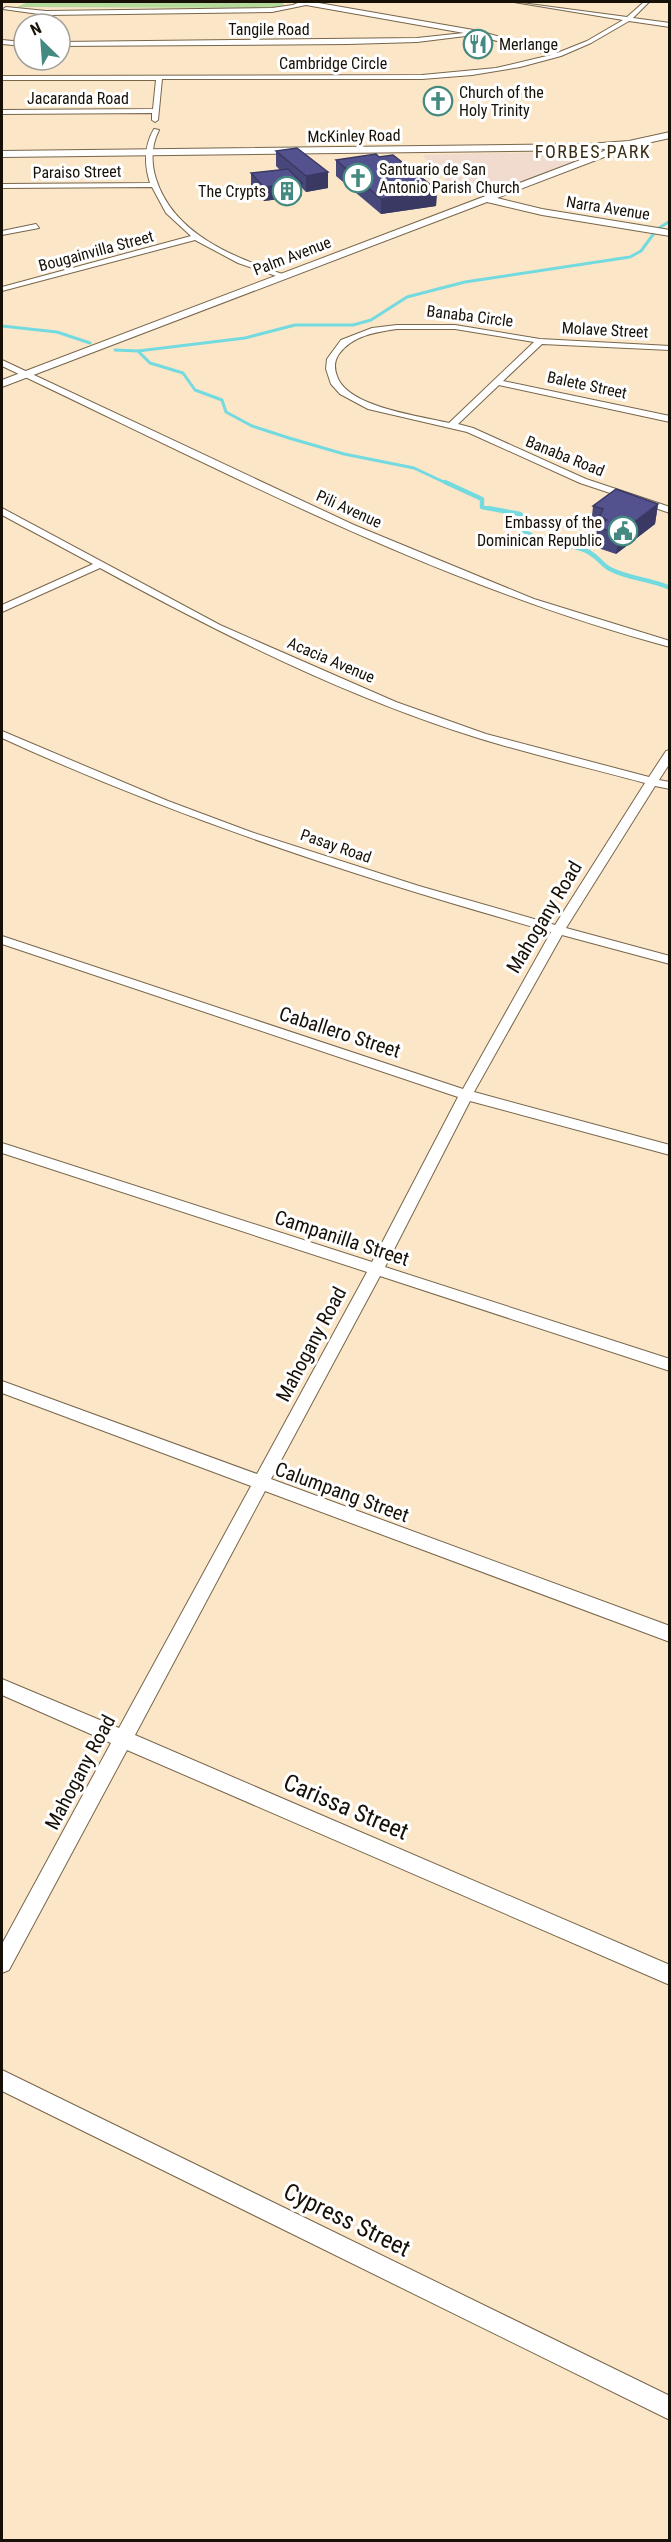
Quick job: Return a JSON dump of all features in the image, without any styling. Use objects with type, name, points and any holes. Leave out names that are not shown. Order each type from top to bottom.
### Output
[{"type":"street","points":[[4,10],[21,2]]},
{"type":"street","points":[[288,2],[308,3],[479,33],[559,55]]},
{"type":"street","points":[[323,7],[332,2]]},
{"type":"street","points":[[516,2],[669,25]]},
{"type":"street","name":"Cambridge Circle","points":[[2,78],[448,75],[507,69],[559,55],[592,41],[628,18],[647,2]]},
{"type":"street","points":[[4,10],[46,13],[272,10],[308,3]]},
{"type":"street","name":"Tangile Road","points":[[72,44],[360,42],[426,39],[479,33]]},
{"type":"street","points":[[159,78],[155,111],[157,134],[148,160],[153,185],[159,200],[197,237],[235,260],[282,277]]},
{"type":"street","name":"Jacaranda Road","points":[[2,112],[155,111]]},
{"type":"street","name":"McKinley Road","points":[[2,154],[151,149],[587,147],[607,146],[669,135]]},
{"type":"street","name":"Palm Avenue","points":[[2,384],[609,153],[607,146]]},
{"type":"street","points":[[587,147],[598,153],[594,158]]},
{"type":"street","name":"Paraiso Street","points":[[2,186],[153,185]]},
{"type":"street","name":"Narra Avenue","points":[[490,197],[542,212],[669,233]]},
{"type":"street","points":[[2,233],[36,226]]},
{"type":"street","name":"Bougainvilla Street","points":[[2,289],[197,237]]},
{"type":"street","name":"Banaba Circle","points":[[408,326],[455,327],[540,341],[452,425],[371,407],[352,398],[335,384],[331,376],[331,359],[335,351],[344,342],[375,330],[408,326]]},
{"type":"street","name":"Molave Street","points":[[540,341],[669,348]]},
{"type":"street","name":"Pili Avenue","points":[[2,363],[351,527],[530,601],[669,644]]},
{"type":"street","name":"Balete Street","points":[[498,382],[669,419]]},
{"type":"street","name":"Banaba Road","points":[[452,425],[470,430],[583,481],[669,510]]},
{"type":"street","name":"Acacia Avenue","points":[[2,511],[216,627],[392,704],[482,736],[669,786]]},
{"type":"street","points":[[2,609],[101,564]]},
{"type":"street","name":"Pasay Road","points":[[2,734],[68,766],[184,812],[359,872],[441,898],[669,960]]},
{"type":"street","name":"Mahogany Road","points":[[2,1963],[375,1271],[466,1095],[558,930],[653,782],[669,753]]},
{"type":"street","name":"Caballero Street","points":[[2,940],[466,1095],[669,1150]]},
{"type":"street","name":"Campanilla Street","points":[[2,1148],[669,1365]]},
{"type":"street","name":"Calumpang Street","points":[[2,1387],[669,1634]]},
{"type":"street","name":"Carissa Street","points":[[2,1687],[669,1975]]},
{"type":"street","name":"Cypress Street","points":[[2,2080],[669,2409]]},
{"type":"shaded area","points":[[584,151],[590,156],[482,196],[449,182],[430,167],[423,155]]},
{"type":"green space","points":[[28,2],[281,2],[284,4],[269,8],[17,7]]},
{"type":"building","points":[[297,148],[328,172],[306,176],[276,151]]},
{"type":"building","points":[[376,154],[379,157],[393,155],[437,190],[381,199],[336,160]]},
{"type":"building","points":[[288,169],[302,183],[264,187],[251,173]]},
{"type":"building","points":[[616,489],[658,504],[619,534],[597,527],[607,520],[600,516],[603,509],[593,506]]},
{"type":"waterway","points":[[656,230],[670,221]]},
{"type":"waterway","points":[[138,351],[245,338],[295,325],[353,325],[371,320],[407,297],[465,282],[630,257],[641,251],[655,232]]},
{"type":"waterway","points":[[2,326],[57,332],[90,343]]},
{"type":"waterway","points":[[115,350],[138,351]]},
{"type":"waterway","points":[[138,351],[150,363],[183,373],[195,390],[222,400],[226,412],[252,426],[344,454],[414,468],[448,484]]},
{"type":"waterway","points":[[445,482],[482,499],[482,507],[520,514],[524,518],[524,531],[531,535],[545,541],[582,549],[612,570],[670,588]]},
{"type":"place","name":"Merlange","points":[[478,44]]},
{"type":"place","name":"Church of the Holy Trinity","points":[[438,101]]},
{"type":"place","name":"Santuario de San Antonio Parish Church","points":[[358,178]]},
{"type":"place","name":"The Crypts","points":[[287,191]]},
{"type":"place","name":"Embassy of the Dominican Republic","points":[[623,531]]},
{"type":"district","name":"FORBES PARK","points":[[593,151]]}]
